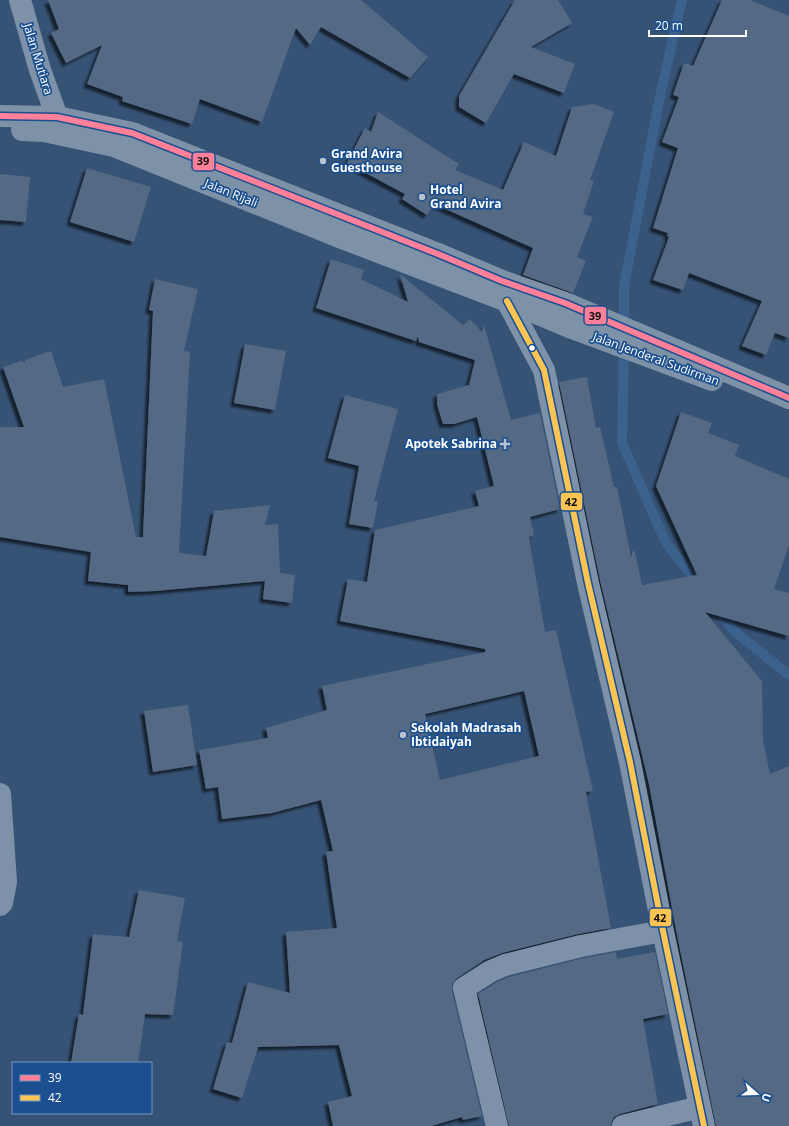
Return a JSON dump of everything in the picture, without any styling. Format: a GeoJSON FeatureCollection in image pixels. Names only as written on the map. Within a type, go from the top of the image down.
{"type":"FeatureCollection","features":[{"type":"Feature","properties":{"kind":"highway","name":"Jalan Jenderal Sudirman"},"geometry":{"type":"LineString","coordinates":[[0,116],[56,117],[132,133],[438,254],[502,281],[589,313],[730,380],[789,411]]}},
{"type":"Feature","properties":{"kind":"highway","name":"Jalan Rijali"},"geometry":{"type":"LineString","coordinates":[[0,129],[44,131],[114,146],[433,273]]}},
{"type":"Feature","properties":{"kind":"highway","name":"Jalan Jenderal Sudirman"},"geometry":{"type":"LineString","coordinates":[[433,273],[572,328],[730,380]]}},
{"type":"Feature","properties":{"kind":"highway"},"geometry":{"type":"LineString","coordinates":[[730,380],[781,394]]}},
{"type":"Feature","properties":{"kind":"street","name":"Jalan Mutiara"},"geometry":{"type":"LineString","coordinates":[[20,0],[40,70],[56,117]]}},
{"type":"Feature","properties":{"kind":"street"},"geometry":{"type":"LineString","coordinates":[[507,301],[544,370],[588,583],[630,762],[663,931],[702,1117],[623,1126]]}},
{"type":"Feature","properties":{"kind":"street"},"geometry":{"type":"LineString","coordinates":[[0,794],[6,882],[2,903],[0,905]]}},
{"type":"Feature","properties":{"kind":"street"},"geometry":{"type":"LineString","coordinates":[[498,1126],[464,988],[491,971],[505,965],[581,946],[663,931]]}},
{"type":"Feature","properties":{"kind":"building"},"geometry":{"type":"Polygon","coordinates":[[[48,0],[361,0],[428,57],[410,78],[321,27],[310,45],[296,28],[262,122],[200,99],[192,124],[122,101],[123,97],[87,84],[102,45],[66,63],[51,33],[59,29],[48,0]]]}},
{"type":"Feature","properties":{"kind":"building"},"geometry":{"type":"Polygon","coordinates":[[[515,0],[558,0],[572,23],[531,47],[575,64],[564,93],[514,74],[486,123],[459,107],[459,96],[515,0]]]}},
{"type":"Feature","properties":{"kind":"building"},"geometry":{"type":"Polygon","coordinates":[[[722,0],[750,0],[789,16],[789,338],[775,333],[766,355],[742,346],[762,301],[689,273],[683,290],[653,280],[669,237],[667,236],[668,233],[653,228],[678,148],[662,142],[679,97],[673,95],[684,63],[693,66],[722,0]]]}},
{"type":"Feature","properties":{"kind":"building"},"geometry":{"type":"Polygon","coordinates":[[[594,104],[614,112],[590,180],[594,181],[583,214],[593,217],[577,257],[586,261],[573,293],[523,275],[533,248],[434,204],[427,215],[402,199],[405,194],[347,163],[365,128],[371,132],[378,112],[459,164],[455,170],[503,190],[524,142],[556,156],[572,107],[594,104]]]}},
{"type":"Feature","properties":{"kind":"building"},"geometry":{"type":"Polygon","coordinates":[[[87,168],[151,187],[134,242],[70,222],[87,168]]]}},
{"type":"Feature","properties":{"kind":"building"},"geometry":{"type":"Polygon","coordinates":[[[0,174],[30,177],[26,222],[0,220],[0,174]]]}},
{"type":"Feature","properties":{"kind":"building"},"geometry":{"type":"Polygon","coordinates":[[[331,259],[364,270],[361,279],[408,302],[400,274],[463,325],[470,319],[482,332],[484,325],[511,420],[540,413],[560,509],[530,517],[534,535],[529,537],[545,632],[556,630],[593,791],[586,792],[611,928],[578,934],[502,953],[484,960],[457,978],[452,984],[452,991],[482,1116],[463,1120],[462,1117],[431,1126],[333,1126],[328,1102],[352,1096],[339,1045],[258,1047],[242,1098],[213,1089],[227,1042],[232,1043],[248,982],[290,993],[286,932],[337,928],[326,852],[333,851],[321,800],[272,813],[222,819],[218,787],[206,789],[199,750],[268,738],[266,728],[327,710],[322,686],[485,652],[485,649],[340,621],[348,579],[367,582],[375,530],[479,506],[475,491],[494,486],[477,417],[454,424],[443,424],[437,404],[437,394],[469,385],[475,360],[419,342],[418,336],[416,341],[316,308],[331,259]],[[524,691],[425,714],[440,780],[539,756],[524,691]]]}},
{"type":"Feature","properties":{"kind":"building"},"geometry":{"type":"Polygon","coordinates":[[[155,279],[198,289],[184,351],[190,352],[179,553],[206,556],[214,511],[270,505],[265,525],[278,524],[280,573],[295,575],[292,603],[263,599],[265,581],[128,592],[128,585],[88,581],[91,552],[0,537],[0,427],[24,427],[3,367],[21,361],[25,362],[25,360],[51,351],[63,387],[104,379],[136,537],[143,537],[153,311],[149,310],[155,279]]]}},
{"type":"Feature","properties":{"kind":"building"},"geometry":{"type":"Polygon","coordinates":[[[245,344],[286,351],[275,410],[234,403],[245,344]]]}},
{"type":"Feature","properties":{"kind":"building"},"geometry":{"type":"Polygon","coordinates":[[[587,377],[596,428],[600,427],[614,487],[617,487],[631,557],[634,548],[642,585],[697,575],[656,486],[681,412],[712,423],[708,433],[739,445],[735,456],[789,479],[789,545],[774,589],[789,593],[789,636],[705,612],[762,681],[763,740],[770,774],[789,766],[789,1126],[716,1126],[676,930],[649,784],[600,580],[559,382],[587,377]]]}},
{"type":"Feature","properties":{"kind":"building"},"geometry":{"type":"Polygon","coordinates":[[[345,395],[398,409],[374,501],[378,501],[373,528],[349,524],[359,466],[328,458],[345,395]]]}},
{"type":"Feature","properties":{"kind":"building"},"geometry":{"type":"Polygon","coordinates":[[[188,705],[197,765],[153,772],[144,711],[188,705]]]}},
{"type":"Feature","properties":{"kind":"building"},"geometry":{"type":"Polygon","coordinates":[[[139,890],[185,898],[177,941],[183,942],[173,1015],[145,1014],[138,1062],[71,1062],[79,1014],[83,1015],[93,934],[129,937],[139,890]]]}},
{"type":"Feature","properties":{"kind":"building"},"geometry":{"type":"Polygon","coordinates":[[[616,952],[617,959],[655,952],[668,1014],[643,1019],[658,1104],[620,1114],[614,1117],[611,1122],[611,1126],[509,1126],[478,994],[497,982],[509,977],[584,958],[616,952]]]}},
{"type":"Feature","properties":{"kind":"waterway"},"geometry":{"type":"LineString","coordinates":[[624,330],[624,286],[661,91],[682,0]]}},
{"type":"Feature","properties":{"kind":"waterway"},"geometry":{"type":"LineString","coordinates":[[624,346],[622,443],[666,543],[699,585]]}},
{"type":"Feature","properties":{"kind":"waterway"},"geometry":{"type":"LineString","coordinates":[[716,608],[735,632],[789,675]]}},
{"type":"Feature","properties":{"kind":"transit line","name":"39"},"geometry":{"type":"LineString","coordinates":[[0,116],[57,117],[132,133],[438,254],[502,281],[565,303],[789,398]]}},
{"type":"Feature","properties":{"kind":"transit line","name":"42"},"geometry":{"type":"LineString","coordinates":[[507,301],[544,370],[588,583],[630,762],[663,931],[704,1126]]}},
{"type":"Feature","properties":{"kind":"place","name":"Grand Avira Guesthouse"},"geometry":{"type":"Point","coordinates":[323,161]}},
{"type":"Feature","properties":{"kind":"place","name":"Hotel Grand Avira"},"geometry":{"type":"Point","coordinates":[422,197]}},
{"type":"Feature","properties":{"kind":"place","name":"Apotek Sabrina"},"geometry":{"type":"Point","coordinates":[505,444]}},
{"type":"Feature","properties":{"kind":"place","name":"Sekolah Madrasah Ibtidaiyah"},"geometry":{"type":"Point","coordinates":[403,735]}}]}
